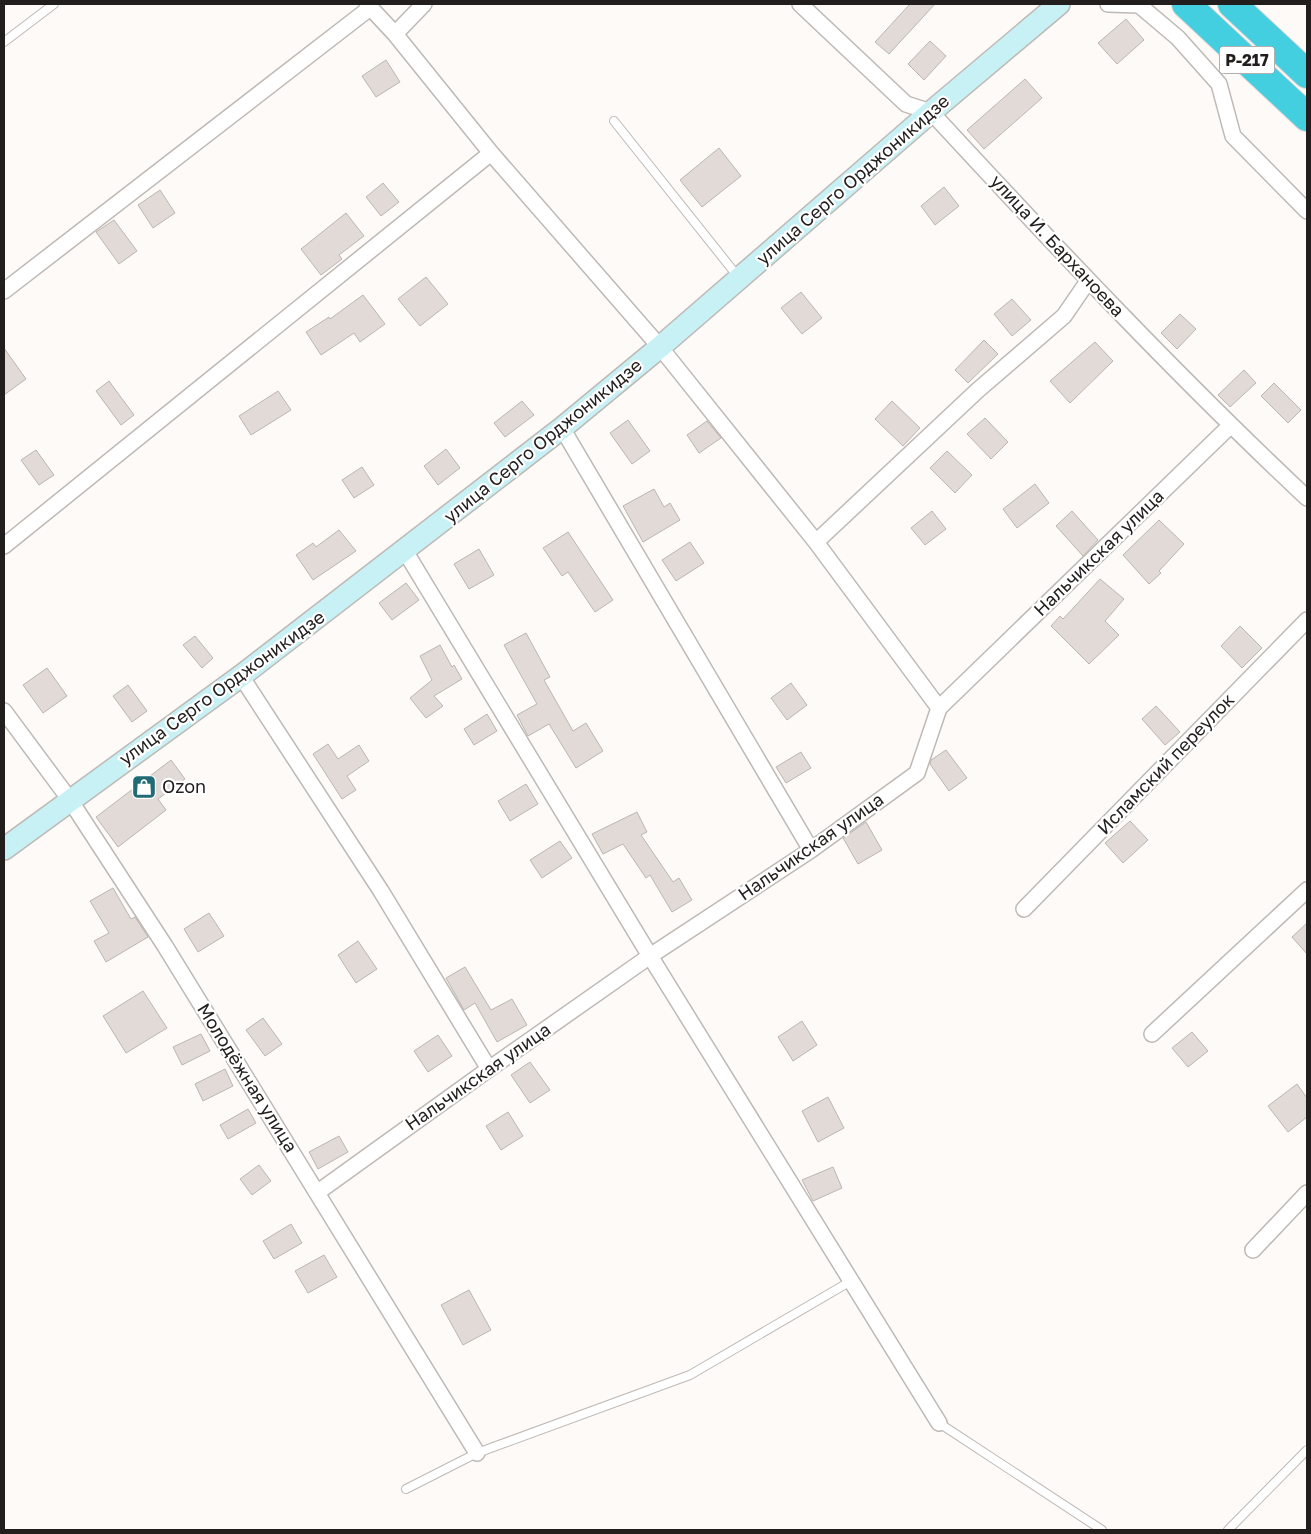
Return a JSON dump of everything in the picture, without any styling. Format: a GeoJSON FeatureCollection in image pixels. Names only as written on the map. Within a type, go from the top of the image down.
{"type":"FeatureCollection","features":[{"type":"Feature","properties":{"kind":"highway","name":"Р-217"},"geometry":{"type":"LineString","coordinates":[[1186,4],[1307,117]]}},
{"type":"Feature","properties":{"kind":"highway","name":"Р-217"},"geometry":{"type":"LineString","coordinates":[[1232,4],[1307,74]]}},
{"type":"Feature","properties":{"kind":"street"},"geometry":{"type":"LineString","coordinates":[[395,34],[424,4]]}},
{"type":"Feature","properties":{"kind":"street","name":"улица И. Барханоева"},"geometry":{"type":"LineString","coordinates":[[800,4],[906,104],[930,112],[1088,281],[1230,426],[1307,498]]}},
{"type":"Feature","properties":{"kind":"street","name":"улица Серго Орджоникидзе"},"geometry":{"type":"LineString","coordinates":[[4,849],[241,676],[562,428],[660,347],[930,112],[1059,4]]}},
{"type":"Feature","properties":{"kind":"street"},"geometry":{"type":"LineString","coordinates":[[1108,4],[1139,5],[1178,38],[1218,84],[1232,136],[1307,211]]}},
{"type":"Feature","properties":{"kind":"street"},"geometry":{"type":"LineString","coordinates":[[1182,4],[1208,24]]}},
{"type":"Feature","properties":{"kind":"street"},"geometry":{"type":"LineString","coordinates":[[4,291],[369,6],[395,34],[491,153],[660,347],[816,542],[939,708]]}},
{"type":"Feature","properties":{"kind":"street"},"geometry":{"type":"LineString","coordinates":[[4,543],[491,153]]}},
{"type":"Feature","properties":{"kind":"street"},"geometry":{"type":"LineString","coordinates":[[816,542],[978,390],[1064,316],[1088,281]]}},
{"type":"Feature","properties":{"kind":"street","name":"Нальчикская улица"},"geometry":{"type":"LineString","coordinates":[[318,1192],[650,956],[811,850],[917,773],[939,708],[1230,426]]}},
{"type":"Feature","properties":{"kind":"street"},"geometry":{"type":"LineString","coordinates":[[562,428],[811,850]]}},
{"type":"Feature","properties":{"kind":"street"},"geometry":{"type":"LineString","coordinates":[[405,551],[650,956],[939,1423]]}},
{"type":"Feature","properties":{"kind":"street","name":"Исламский переулок"},"geometry":{"type":"LineString","coordinates":[[1024,909],[1307,620]]}},
{"type":"Feature","properties":{"kind":"street"},"geometry":{"type":"LineString","coordinates":[[241,676],[381,890],[489,1069]]}},
{"type":"Feature","properties":{"kind":"street","name":"Молодёжная улица"},"geometry":{"type":"LineString","coordinates":[[4,711],[70,800],[166,946],[477,1452]]}},
{"type":"Feature","properties":{"kind":"street"},"geometry":{"type":"LineString","coordinates":[[1152,1034],[1307,890]]}},
{"type":"Feature","properties":{"kind":"street"},"geometry":{"type":"LineString","coordinates":[[1253,1250],[1307,1194]]}},
{"type":"Feature","properties":{"kind":"lane"},"geometry":{"type":"LineString","coordinates":[[4,42],[54,4]]}},
{"type":"Feature","properties":{"kind":"lane"},"geometry":{"type":"LineString","coordinates":[[614,121],[739,278]]}},
{"type":"Feature","properties":{"kind":"lane"},"geometry":{"type":"LineString","coordinates":[[406,1490],[477,1452],[690,1375],[851,1281]]}},
{"type":"Feature","properties":{"kind":"lane"},"geometry":{"type":"LineString","coordinates":[[939,1423],[1102,1530]]}},
{"type":"Feature","properties":{"kind":"lane"},"geometry":{"type":"LineString","coordinates":[[1228,1530],[1307,1450]]}},
{"type":"Feature","properties":{"kind":"building"},"geometry":{"type":"Polygon","coordinates":[[[910,4],[935,4],[889,54],[875,42],[910,4]]]}},
{"type":"Feature","properties":{"kind":"building"},"geometry":{"type":"Polygon","coordinates":[[[1126,19],[1144,40],[1117,64],[1098,43],[1126,19]]]}},
{"type":"Feature","properties":{"kind":"building"},"geometry":{"type":"Polygon","coordinates":[[[930,41],[946,56],[924,80],[908,64],[930,41]]]}},
{"type":"Feature","properties":{"kind":"building"},"geometry":{"type":"Polygon","coordinates":[[[386,60],[400,82],[376,97],[362,76],[386,60]]]}},
{"type":"Feature","properties":{"kind":"building"},"geometry":{"type":"Polygon","coordinates":[[[1025,79],[1042,98],[984,149],[967,130],[1025,79]]]}},
{"type":"Feature","properties":{"kind":"building"},"geometry":{"type":"Polygon","coordinates":[[[719,148],[741,176],[702,207],[680,180],[719,148]]]}},
{"type":"Feature","properties":{"kind":"building"},"geometry":{"type":"Polygon","coordinates":[[[383,183],[399,202],[381,216],[366,197],[383,183]]]}},
{"type":"Feature","properties":{"kind":"building"},"geometry":{"type":"Polygon","coordinates":[[[944,187],[959,206],[935,225],[921,206],[944,187]]]}},
{"type":"Feature","properties":{"kind":"building"},"geometry":{"type":"Polygon","coordinates":[[[160,190],[175,213],[153,228],[138,205],[160,190]]]}},
{"type":"Feature","properties":{"kind":"building"},"geometry":{"type":"Polygon","coordinates":[[[346,213],[364,236],[339,255],[342,259],[321,275],[301,249],[346,213]]]}},
{"type":"Feature","properties":{"kind":"building"},"geometry":{"type":"Polygon","coordinates":[[[114,220],[137,251],[119,264],[96,232],[114,220]]]}},
{"type":"Feature","properties":{"kind":"building"},"geometry":{"type":"Polygon","coordinates":[[[426,277],[448,304],[420,326],[398,299],[426,277]]]}},
{"type":"Feature","properties":{"kind":"building"},"geometry":{"type":"Polygon","coordinates":[[[801,292],[822,318],[802,334],[781,308],[801,292]]]}},
{"type":"Feature","properties":{"kind":"building"},"geometry":{"type":"Polygon","coordinates":[[[363,295],[385,324],[360,342],[354,333],[321,355],[306,332],[329,317],[330,319],[363,295]]]}},
{"type":"Feature","properties":{"kind":"building"},"geometry":{"type":"Polygon","coordinates":[[[1012,299],[1031,320],[1012,336],[994,314],[1012,299]]]}},
{"type":"Feature","properties":{"kind":"building"},"geometry":{"type":"Polygon","coordinates":[[[1180,314],[1196,329],[1177,349],[1161,333],[1180,314]]]}},
{"type":"Feature","properties":{"kind":"building"},"geometry":{"type":"Polygon","coordinates":[[[984,340],[998,354],[968,383],[955,370],[984,340]]]}},
{"type":"Feature","properties":{"kind":"building"},"geometry":{"type":"Polygon","coordinates":[[[1095,342],[1113,361],[1070,403],[1050,381],[1095,342]]]}},
{"type":"Feature","properties":{"kind":"building"},"geometry":{"type":"Polygon","coordinates":[[[4,348],[26,379],[4,395],[4,348]]]}},
{"type":"Feature","properties":{"kind":"building"},"geometry":{"type":"Polygon","coordinates":[[[1244,370],[1256,383],[1230,407],[1218,395],[1244,370]]]}},
{"type":"Feature","properties":{"kind":"building"},"geometry":{"type":"Polygon","coordinates":[[[109,381],[134,415],[121,425],[96,391],[109,381]]]}},
{"type":"Feature","properties":{"kind":"building"},"geometry":{"type":"Polygon","coordinates":[[[1274,383],[1301,410],[1288,423],[1261,396],[1274,383]]]}},
{"type":"Feature","properties":{"kind":"building"},"geometry":{"type":"Polygon","coordinates":[[[278,391],[291,410],[251,435],[239,416],[278,391]]]}},
{"type":"Feature","properties":{"kind":"building"},"geometry":{"type":"Polygon","coordinates":[[[522,401],[534,415],[505,437],[494,423],[522,401]]]}},
{"type":"Feature","properties":{"kind":"building"},"geometry":{"type":"Polygon","coordinates":[[[892,401],[920,428],[903,446],[875,419],[892,401]]]}},
{"type":"Feature","properties":{"kind":"building"},"geometry":{"type":"Polygon","coordinates":[[[985,418],[1008,442],[991,459],[967,434],[985,418]]]}},
{"type":"Feature","properties":{"kind":"building"},"geometry":{"type":"Polygon","coordinates":[[[628,420],[650,451],[632,464],[610,433],[628,420]]]}},
{"type":"Feature","properties":{"kind":"building"},"geometry":{"type":"Polygon","coordinates":[[[707,421],[721,438],[699,453],[687,435],[707,421]]]}},
{"type":"Feature","properties":{"kind":"building"},"geometry":{"type":"Polygon","coordinates":[[[446,449],[460,468],[438,485],[424,466],[446,449]]]}},
{"type":"Feature","properties":{"kind":"building"},"geometry":{"type":"Polygon","coordinates":[[[36,450],[54,475],[39,485],[21,460],[36,450]]]}},
{"type":"Feature","properties":{"kind":"building"},"geometry":{"type":"Polygon","coordinates":[[[947,451],[972,475],[955,493],[930,468],[947,451]]]}},
{"type":"Feature","properties":{"kind":"building"},"geometry":{"type":"Polygon","coordinates":[[[362,467],[374,485],[354,498],[342,480],[362,467]]]}},
{"type":"Feature","properties":{"kind":"building"},"geometry":{"type":"Polygon","coordinates":[[[1035,484],[1049,503],[1017,528],[1003,509],[1035,484]]]}},
{"type":"Feature","properties":{"kind":"building"},"geometry":{"type":"Polygon","coordinates":[[[654,489],[664,507],[670,503],[680,520],[643,542],[623,506],[654,489]]]}},
{"type":"Feature","properties":{"kind":"building"},"geometry":{"type":"Polygon","coordinates":[[[932,511],[946,529],[925,545],[911,528],[932,511]]]}},
{"type":"Feature","properties":{"kind":"building"},"geometry":{"type":"Polygon","coordinates":[[[1072,511],[1098,540],[1083,556],[1056,526],[1072,511]]]}},
{"type":"Feature","properties":{"kind":"building"},"geometry":{"type":"Polygon","coordinates":[[[1159,520],[1184,544],[1159,571],[1161,573],[1149,584],[1123,555],[1159,520]]]}},
{"type":"Feature","properties":{"kind":"building"},"geometry":{"type":"Polygon","coordinates":[[[339,530],[356,551],[313,580],[296,555],[313,543],[316,547],[339,530]]]}},
{"type":"Feature","properties":{"kind":"building"},"geometry":{"type":"Polygon","coordinates":[[[568,532],[613,600],[595,612],[568,572],[562,576],[543,548],[568,532]]]}},
{"type":"Feature","properties":{"kind":"building"},"geometry":{"type":"Polygon","coordinates":[[[690,542],[704,563],[676,581],[662,560],[690,542]]]}},
{"type":"Feature","properties":{"kind":"building"},"geometry":{"type":"Polygon","coordinates":[[[479,549],[494,575],[469,589],[454,564],[479,549]]]}},
{"type":"Feature","properties":{"kind":"building"},"geometry":{"type":"Polygon","coordinates":[[[1100,579],[1124,599],[1105,621],[1119,635],[1089,664],[1051,626],[1060,616],[1063,619],[1100,579]]]}},
{"type":"Feature","properties":{"kind":"building"},"geometry":{"type":"Polygon","coordinates":[[[406,583],[419,600],[392,620],[379,603],[406,583]]]}},
{"type":"Feature","properties":{"kind":"building"},"geometry":{"type":"Polygon","coordinates":[[[1240,626],[1262,648],[1242,668],[1221,646],[1240,626]]]}},
{"type":"Feature","properties":{"kind":"building"},"geometry":{"type":"Polygon","coordinates":[[[526,633],[550,677],[544,680],[573,731],[586,723],[603,751],[576,768],[549,724],[528,736],[517,715],[537,704],[504,645],[526,633]]]}},
{"type":"Feature","properties":{"kind":"building"},"geometry":{"type":"Polygon","coordinates":[[[195,636],[213,658],[202,668],[183,645],[195,636]]]}},
{"type":"Feature","properties":{"kind":"building"},"geometry":{"type":"Polygon","coordinates":[[[440,645],[452,667],[454,665],[462,679],[434,696],[443,706],[426,718],[410,698],[432,680],[420,656],[440,645]]]}},
{"type":"Feature","properties":{"kind":"building"},"geometry":{"type":"Polygon","coordinates":[[[47,668],[67,696],[43,713],[23,685],[47,668]]]}},
{"type":"Feature","properties":{"kind":"building"},"geometry":{"type":"Polygon","coordinates":[[[791,683],[807,705],[787,720],[771,698],[791,683]]]}},
{"type":"Feature","properties":{"kind":"building"},"geometry":{"type":"Polygon","coordinates":[[[128,685],[147,711],[132,722],[113,696],[128,685]]]}},
{"type":"Feature","properties":{"kind":"building"},"geometry":{"type":"Polygon","coordinates":[[[1156,706],[1180,732],[1165,745],[1142,719],[1156,706]]]}},
{"type":"Feature","properties":{"kind":"building"},"geometry":{"type":"Polygon","coordinates":[[[487,714],[497,731],[474,745],[464,729],[487,714]]]}},
{"type":"Feature","properties":{"kind":"building"},"geometry":{"type":"Polygon","coordinates":[[[328,744],[338,759],[359,745],[369,761],[347,776],[356,790],[342,799],[313,754],[328,744]]]}},
{"type":"Feature","properties":{"kind":"building"},"geometry":{"type":"Polygon","coordinates":[[[946,750],[967,778],[949,791],[930,764],[931,760],[946,750]]]}},
{"type":"Feature","properties":{"kind":"building"},"geometry":{"type":"Polygon","coordinates":[[[801,752],[811,768],[786,783],[776,767],[801,752]]]}},
{"type":"Feature","properties":{"kind":"building"},"geometry":{"type":"Polygon","coordinates":[[[171,760],[185,779],[158,799],[166,810],[118,847],[96,817],[171,760]]]}},
{"type":"Feature","properties":{"kind":"building"},"geometry":{"type":"Polygon","coordinates":[[[526,784],[538,804],[510,821],[498,801],[526,784]]]}},
{"type":"Feature","properties":{"kind":"building"},"geometry":{"type":"Polygon","coordinates":[[[637,812],[647,832],[641,835],[673,882],[679,878],[692,900],[672,912],[650,875],[646,878],[623,844],[603,854],[592,834],[637,812]]]}},
{"type":"Feature","properties":{"kind":"building"},"geometry":{"type":"Polygon","coordinates":[[[1130,821],[1148,840],[1123,863],[1105,843],[1130,821]]]}},
{"type":"Feature","properties":{"kind":"building"},"geometry":{"type":"Polygon","coordinates":[[[866,822],[882,850],[858,864],[843,838],[866,822]]]}},
{"type":"Feature","properties":{"kind":"building"},"geometry":{"type":"Polygon","coordinates":[[[560,841],[572,858],[542,878],[530,860],[560,841]]]}},
{"type":"Feature","properties":{"kind":"building"},"geometry":{"type":"Polygon","coordinates":[[[113,888],[131,919],[135,917],[148,937],[106,962],[94,941],[109,933],[90,901],[113,888]]]}},
{"type":"Feature","properties":{"kind":"building"},"geometry":{"type":"Polygon","coordinates":[[[209,913],[224,936],[198,952],[184,929],[209,913]]]}},
{"type":"Feature","properties":{"kind":"building"},"geometry":{"type":"Polygon","coordinates":[[[1307,923],[1307,954],[1292,937],[1307,923]]]}},
{"type":"Feature","properties":{"kind":"building"},"geometry":{"type":"Polygon","coordinates":[[[358,941],[377,969],[356,983],[338,955],[358,941]]]}},
{"type":"Feature","properties":{"kind":"building"},"geometry":{"type":"Polygon","coordinates":[[[465,967],[491,1010],[512,999],[527,1025],[497,1042],[475,1003],[464,1010],[446,978],[465,967]]]}},
{"type":"Feature","properties":{"kind":"building"},"geometry":{"type":"Polygon","coordinates":[[[143,991],[167,1028],[126,1053],[103,1016],[143,991]]]}},
{"type":"Feature","properties":{"kind":"building"},"geometry":{"type":"Polygon","coordinates":[[[263,1018],[282,1044],[265,1056],[246,1030],[263,1018]]]}},
{"type":"Feature","properties":{"kind":"building"},"geometry":{"type":"Polygon","coordinates":[[[802,1021],[817,1045],[793,1061],[778,1037],[802,1021]]]}},
{"type":"Feature","properties":{"kind":"building"},"geometry":{"type":"Polygon","coordinates":[[[1192,1032],[1208,1051],[1188,1067],[1172,1048],[1192,1032]]]}},
{"type":"Feature","properties":{"kind":"building"},"geometry":{"type":"Polygon","coordinates":[[[201,1034],[210,1051],[182,1065],[173,1047],[201,1034]]]}},
{"type":"Feature","properties":{"kind":"building"},"geometry":{"type":"Polygon","coordinates":[[[438,1035],[452,1056],[428,1072],[414,1051],[438,1035]]]}},
{"type":"Feature","properties":{"kind":"building"},"geometry":{"type":"Polygon","coordinates":[[[530,1062],[550,1090],[530,1103],[511,1075],[530,1062]]]}},
{"type":"Feature","properties":{"kind":"building"},"geometry":{"type":"Polygon","coordinates":[[[225,1069],[233,1086],[203,1101],[195,1084],[225,1069]]]}},
{"type":"Feature","properties":{"kind":"building"},"geometry":{"type":"Polygon","coordinates":[[[1297,1084],[1307,1098],[1307,1117],[1288,1132],[1268,1106],[1297,1084]]]}},
{"type":"Feature","properties":{"kind":"building"},"geometry":{"type":"Polygon","coordinates":[[[828,1097],[844,1128],[818,1142],[802,1111],[828,1097]]]}},
{"type":"Feature","properties":{"kind":"building"},"geometry":{"type":"Polygon","coordinates":[[[248,1109],[256,1123],[228,1139],[220,1125],[248,1109]]]}},
{"type":"Feature","properties":{"kind":"building"},"geometry":{"type":"Polygon","coordinates":[[[508,1112],[523,1136],[501,1150],[486,1126],[508,1112]]]}},
{"type":"Feature","properties":{"kind":"building"},"geometry":{"type":"Polygon","coordinates":[[[339,1136],[348,1152],[318,1169],[309,1152],[339,1136]]]}},
{"type":"Feature","properties":{"kind":"building"},"geometry":{"type":"Polygon","coordinates":[[[259,1165],[271,1181],[252,1195],[240,1179],[259,1165]]]}},
{"type":"Feature","properties":{"kind":"building"},"geometry":{"type":"Polygon","coordinates":[[[833,1167],[842,1188],[813,1201],[802,1180],[833,1167]]]}},
{"type":"Feature","properties":{"kind":"building"},"geometry":{"type":"Polygon","coordinates":[[[291,1224],[302,1243],[274,1259],[263,1241],[291,1224]]]}},
{"type":"Feature","properties":{"kind":"building"},"geometry":{"type":"Polygon","coordinates":[[[324,1255],[337,1277],[308,1293],[295,1271],[324,1255]]]}},
{"type":"Feature","properties":{"kind":"building"},"geometry":{"type":"Polygon","coordinates":[[[469,1290],[491,1330],[463,1345],[441,1305],[469,1290]]]}},
{"type":"Feature","properties":{"kind":"place","name":"Ozon"},"geometry":{"type":"Point","coordinates":[144,787]}}]}
